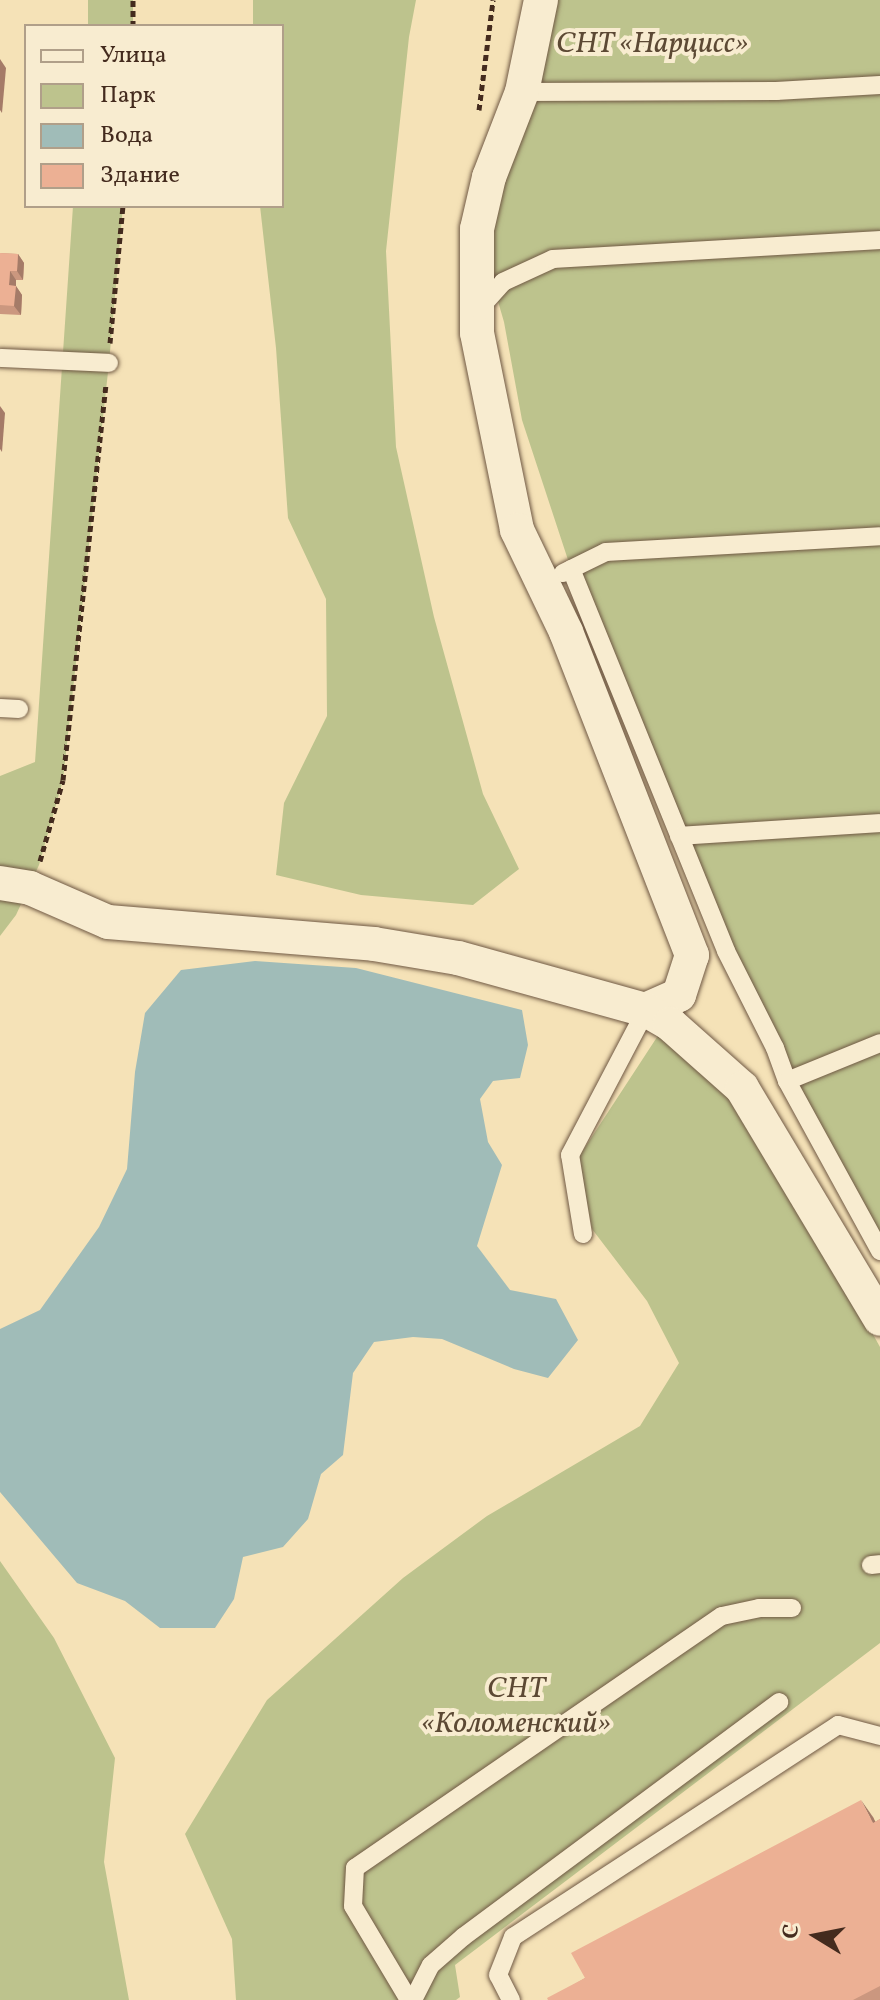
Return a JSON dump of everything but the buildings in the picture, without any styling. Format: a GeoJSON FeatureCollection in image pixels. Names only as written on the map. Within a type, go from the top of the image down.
{"type":"FeatureCollection","features":[{"type":"Feature","properties":{"kind":"street"},"geometry":{"type":"LineString","coordinates":[[541,0],[522,92],[489,177],[477,229],[477,333],[517,530],[557,576],[566,632],[692,955],[679,995],[646,1010]]}},
{"type":"Feature","properties":{"kind":"street"},"geometry":{"type":"LineString","coordinates":[[15,885],[108,922],[388,946],[458,958],[646,1010],[670,1024],[742,1088],[880,1319]]}},
{"type":"Feature","properties":{"kind":"lane"},"geometry":{"type":"LineString","coordinates":[[522,92],[776,91],[880,85]]}},
{"type":"Feature","properties":{"kind":"lane"},"geometry":{"type":"LineString","coordinates":[[477,311],[503,282],[553,259],[880,240]]}},
{"type":"Feature","properties":{"kind":"lane"},"geometry":{"type":"LineString","coordinates":[[0,358],[109,363]]}},
{"type":"Feature","properties":{"kind":"lane"},"geometry":{"type":"LineString","coordinates":[[880,536],[606,552],[557,576],[679,836],[726,951],[775,1048],[787,1081],[880,1251]]}},
{"type":"Feature","properties":{"kind":"lane"},"geometry":{"type":"LineString","coordinates":[[0,708],[19,709]]}},
{"type":"Feature","properties":{"kind":"lane"},"geometry":{"type":"LineString","coordinates":[[679,836],[880,823]]}},
{"type":"Feature","properties":{"kind":"lane"},"geometry":{"type":"LineString","coordinates":[[583,1234],[570,1155],[646,1010]]}},
{"type":"Feature","properties":{"kind":"lane"},"geometry":{"type":"LineString","coordinates":[[787,1081],[880,1043]]}},
{"type":"Feature","properties":{"kind":"lane"},"geometry":{"type":"LineString","coordinates":[[779,1702],[463,1937],[431,1965],[411,2000],[353,1906],[355,1868],[722,1616],[759,1608],[792,1608]]}},
{"type":"Feature","properties":{"kind":"lane"},"geometry":{"type":"LineString","coordinates":[[511,2000],[498,1975],[513,1937],[838,1725],[880,1736]]}},
{"type":"Feature","properties":{"kind":"path"},"geometry":{"type":"LineString","coordinates":[[133,0],[133,24]]}},
{"type":"Feature","properties":{"kind":"path"},"geometry":{"type":"LineString","coordinates":[[15,885],[63,780],[123,208]]}},
{"type":"Feature","properties":{"kind":"green space"},"geometry":{"type":"Polygon","coordinates":[[[88,0],[133,0],[133,24],[88,24],[88,0]]]}},
{"type":"Feature","properties":{"kind":"green space"},"geometry":{"type":"Polygon","coordinates":[[[253,0],[416,0],[409,37],[386,251],[396,447],[434,617],[483,794],[519,869],[473,905],[361,895],[276,875],[284,803],[327,716],[326,599],[288,518],[276,348],[260,208],[284,208],[284,24],[253,24],[253,0]]]}},
{"type":"Feature","properties":{"kind":"green space","name":"СНТ «Нарцисс»"},"geometry":{"type":"Polygon","coordinates":[[[541,0],[880,0],[880,1251],[802,1110],[571,569],[522,420],[504,322],[477,229],[541,0]]]}},
{"type":"Feature","properties":{"kind":"green space"},"geometry":{"type":"Polygon","coordinates":[[[73,208],[123,208],[63,780],[39,865],[16,915],[0,936],[0,776],[35,762],[73,208]]]}},
{"type":"Feature","properties":{"kind":"green space","name":"СНТ «Коломенский»"},"geometry":{"type":"Polygon","coordinates":[[[661,1031],[750,1112],[880,1347],[880,1643],[455,1965],[460,1997],[456,2000],[236,2000],[232,1939],[185,1834],[267,1700],[403,1578],[487,1516],[640,1426],[679,1363],[647,1301],[592,1229],[578,1158],[661,1031]]]}},
{"type":"Feature","properties":{"kind":"green space"},"geometry":{"type":"Polygon","coordinates":[[[0,1561],[54,1638],[115,1758],[104,1862],[129,2000],[0,2000],[0,1561]]]}},
{"type":"Feature","properties":{"kind":"water"},"geometry":{"type":"Polygon","coordinates":[[[255,961],[356,968],[522,1010],[528,1045],[520,1078],[493,1081],[480,1099],[488,1142],[502,1165],[477,1246],[510,1290],[556,1299],[578,1340],[548,1378],[514,1369],[442,1339],[413,1337],[374,1342],[353,1373],[343,1455],[321,1474],[308,1519],[283,1547],[243,1557],[234,1599],[215,1628],[160,1628],[125,1601],[77,1583],[0,1492],[0,1329],[40,1310],[99,1227],[127,1169],[135,1072],[145,1013],[181,970],[255,961]]]}}]}
